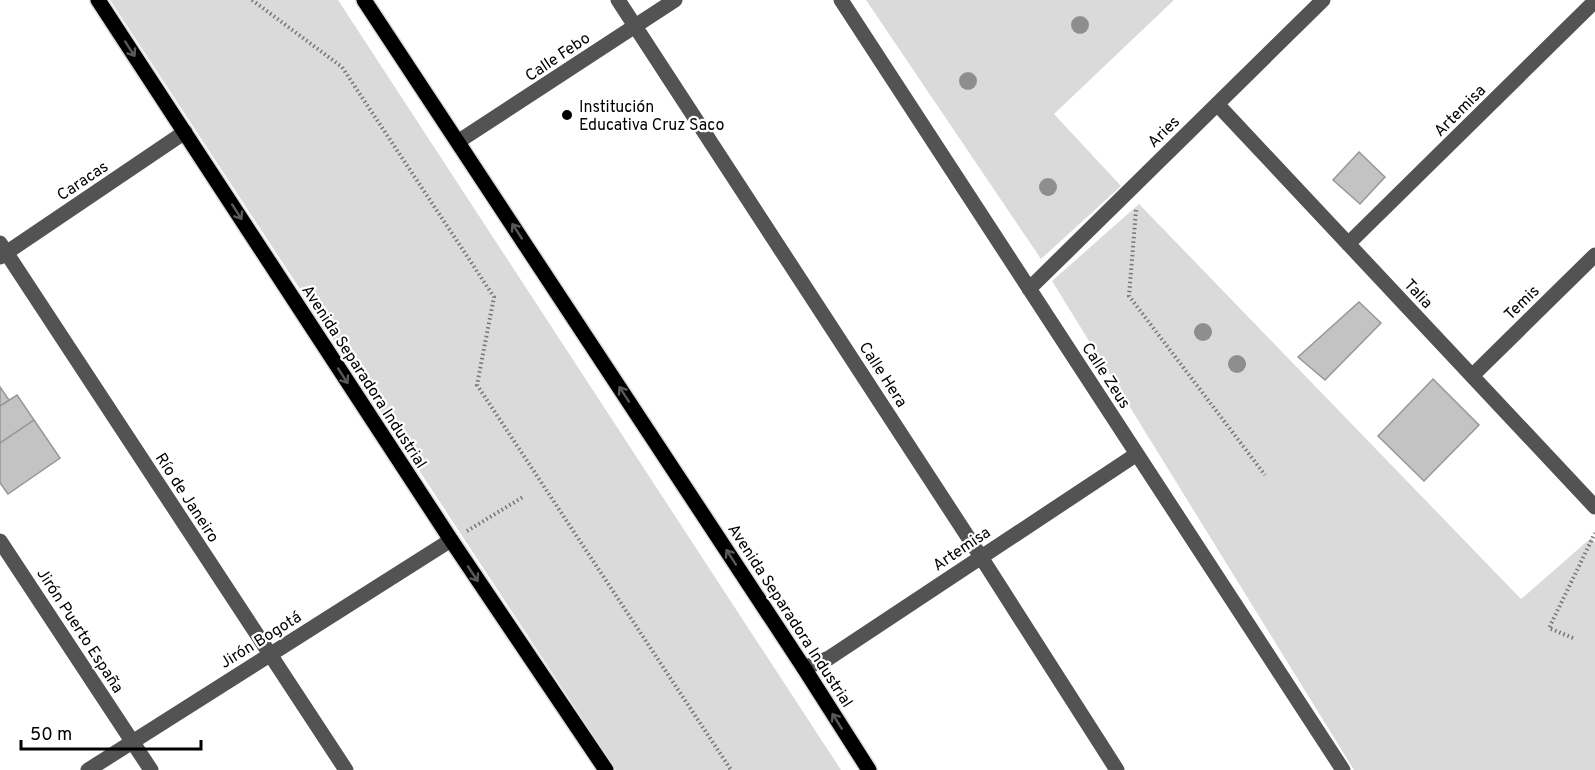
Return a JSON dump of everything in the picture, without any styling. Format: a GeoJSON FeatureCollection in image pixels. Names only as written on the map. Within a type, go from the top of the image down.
{"type":"FeatureCollection","features":[{"type":"Feature","properties":{"kind":"main road","name":"Avenida Separadora Industrial"},"geometry":{"type":"LineString","coordinates":[[98,0],[451,540],[606,770]]}},
{"type":"Feature","properties":{"kind":"main road","name":"Avenida Separadora Industrial"},"geometry":{"type":"LineString","coordinates":[[364,0],[459,141],[869,770]]}},
{"type":"Feature","properties":{"kind":"street","name":"Calle Hera"},"geometry":{"type":"LineString","coordinates":[[618,0],[1117,770]]}},
{"type":"Feature","properties":{"kind":"street","name":"Calle Febo"},"geometry":{"type":"LineString","coordinates":[[459,141],[675,0]]}},
{"type":"Feature","properties":{"kind":"street","name":"Calle Zeus"},"geometry":{"type":"LineString","coordinates":[[841,0],[1343,770]]}},
{"type":"Feature","properties":{"kind":"street","name":"Aries"},"geometry":{"type":"LineString","coordinates":[[1029,289],[1323,0]]}},
{"type":"Feature","properties":{"kind":"street","name":"Artemisa"},"geometry":{"type":"LineString","coordinates":[[1348,244],[1595,1]]}},
{"type":"Feature","properties":{"kind":"street","name":"Talia"},"geometry":{"type":"LineString","coordinates":[[1217,104],[1595,507]]}},
{"type":"Feature","properties":{"kind":"street","name":"Caracas"},"geometry":{"type":"LineString","coordinates":[[2,251],[185,132]]}},
{"type":"Feature","properties":{"kind":"street","name":"Río de Janeiro"},"geometry":{"type":"LineString","coordinates":[[2,251],[346,770]]}},
{"type":"Feature","properties":{"kind":"street","name":"Temis"},"geometry":{"type":"LineString","coordinates":[[1472,376],[1595,255]]}},
{"type":"Feature","properties":{"kind":"street","name":"Artemisa"},"geometry":{"type":"LineString","coordinates":[[804,668],[829,658],[1137,454]]}},
{"type":"Feature","properties":{"kind":"street","name":"Jirón Bogotá"},"geometry":{"type":"LineString","coordinates":[[88,770],[451,540]]}},
{"type":"Feature","properties":{"kind":"street","name":"Jirón Puerto España"},"geometry":{"type":"LineString","coordinates":[[0,541],[151,770]]}},
{"type":"Feature","properties":{"kind":"path"},"geometry":{"type":"LineString","coordinates":[[252,0],[342,67],[494,297],[477,385],[731,770]]}},
{"type":"Feature","properties":{"kind":"path"},"geometry":{"type":"LineString","coordinates":[[1138,181],[1129,296],[1265,475]]}},
{"type":"Feature","properties":{"kind":"path"},"geometry":{"type":"LineString","coordinates":[[451,540],[523,497]]}},
{"type":"Feature","properties":{"kind":"path"},"geometry":{"type":"LineString","coordinates":[[1573,638],[1549,628],[1595,533]]}},
{"type":"Feature","properties":{"kind":"shaded area"},"geometry":{"type":"Polygon","coordinates":[[[110,0],[338,0],[841,770],[616,770],[110,0]]]}},
{"type":"Feature","properties":{"kind":"shaded area"},"geometry":{"type":"Polygon","coordinates":[[[866,0],[1174,0],[1054,114],[1121,186],[1041,259],[866,0]]]}},
{"type":"Feature","properties":{"kind":"shaded area"},"geometry":{"type":"Polygon","coordinates":[[[1139,204],[1521,599],[1591,538],[1595,542],[1595,770],[1354,770],[1052,281],[1139,204]]]}},
{"type":"Feature","properties":{"kind":"building"},"geometry":{"type":"Polygon","coordinates":[[[1359,152],[1385,177],[1360,204],[1333,180],[1359,152]]]}},
{"type":"Feature","properties":{"kind":"building"},"geometry":{"type":"Polygon","coordinates":[[[1359,302],[1381,323],[1325,380],[1298,357],[1359,302]]]}},
{"type":"Feature","properties":{"kind":"building"},"geometry":{"type":"Polygon","coordinates":[[[1433,379],[1479,425],[1424,481],[1378,436],[1433,379]]]}},
{"type":"Feature","properties":{"kind":"building"},"geometry":{"type":"Polygon","coordinates":[[[0,387],[9,400],[0,406],[0,387]]]}},
{"type":"Feature","properties":{"kind":"building"},"geometry":{"type":"Polygon","coordinates":[[[17,395],[34,420],[0,443],[0,406],[17,395]]]}},
{"type":"Feature","properties":{"kind":"building"},"geometry":{"type":"Polygon","coordinates":[[[34,420],[60,458],[8,494],[0,483],[0,443],[34,420]]]}},
{"type":"Feature","properties":{"kind":"place","name":"Institución Educativa Cruz Saco"},"geometry":{"type":"Point","coordinates":[567,115]}}]}
